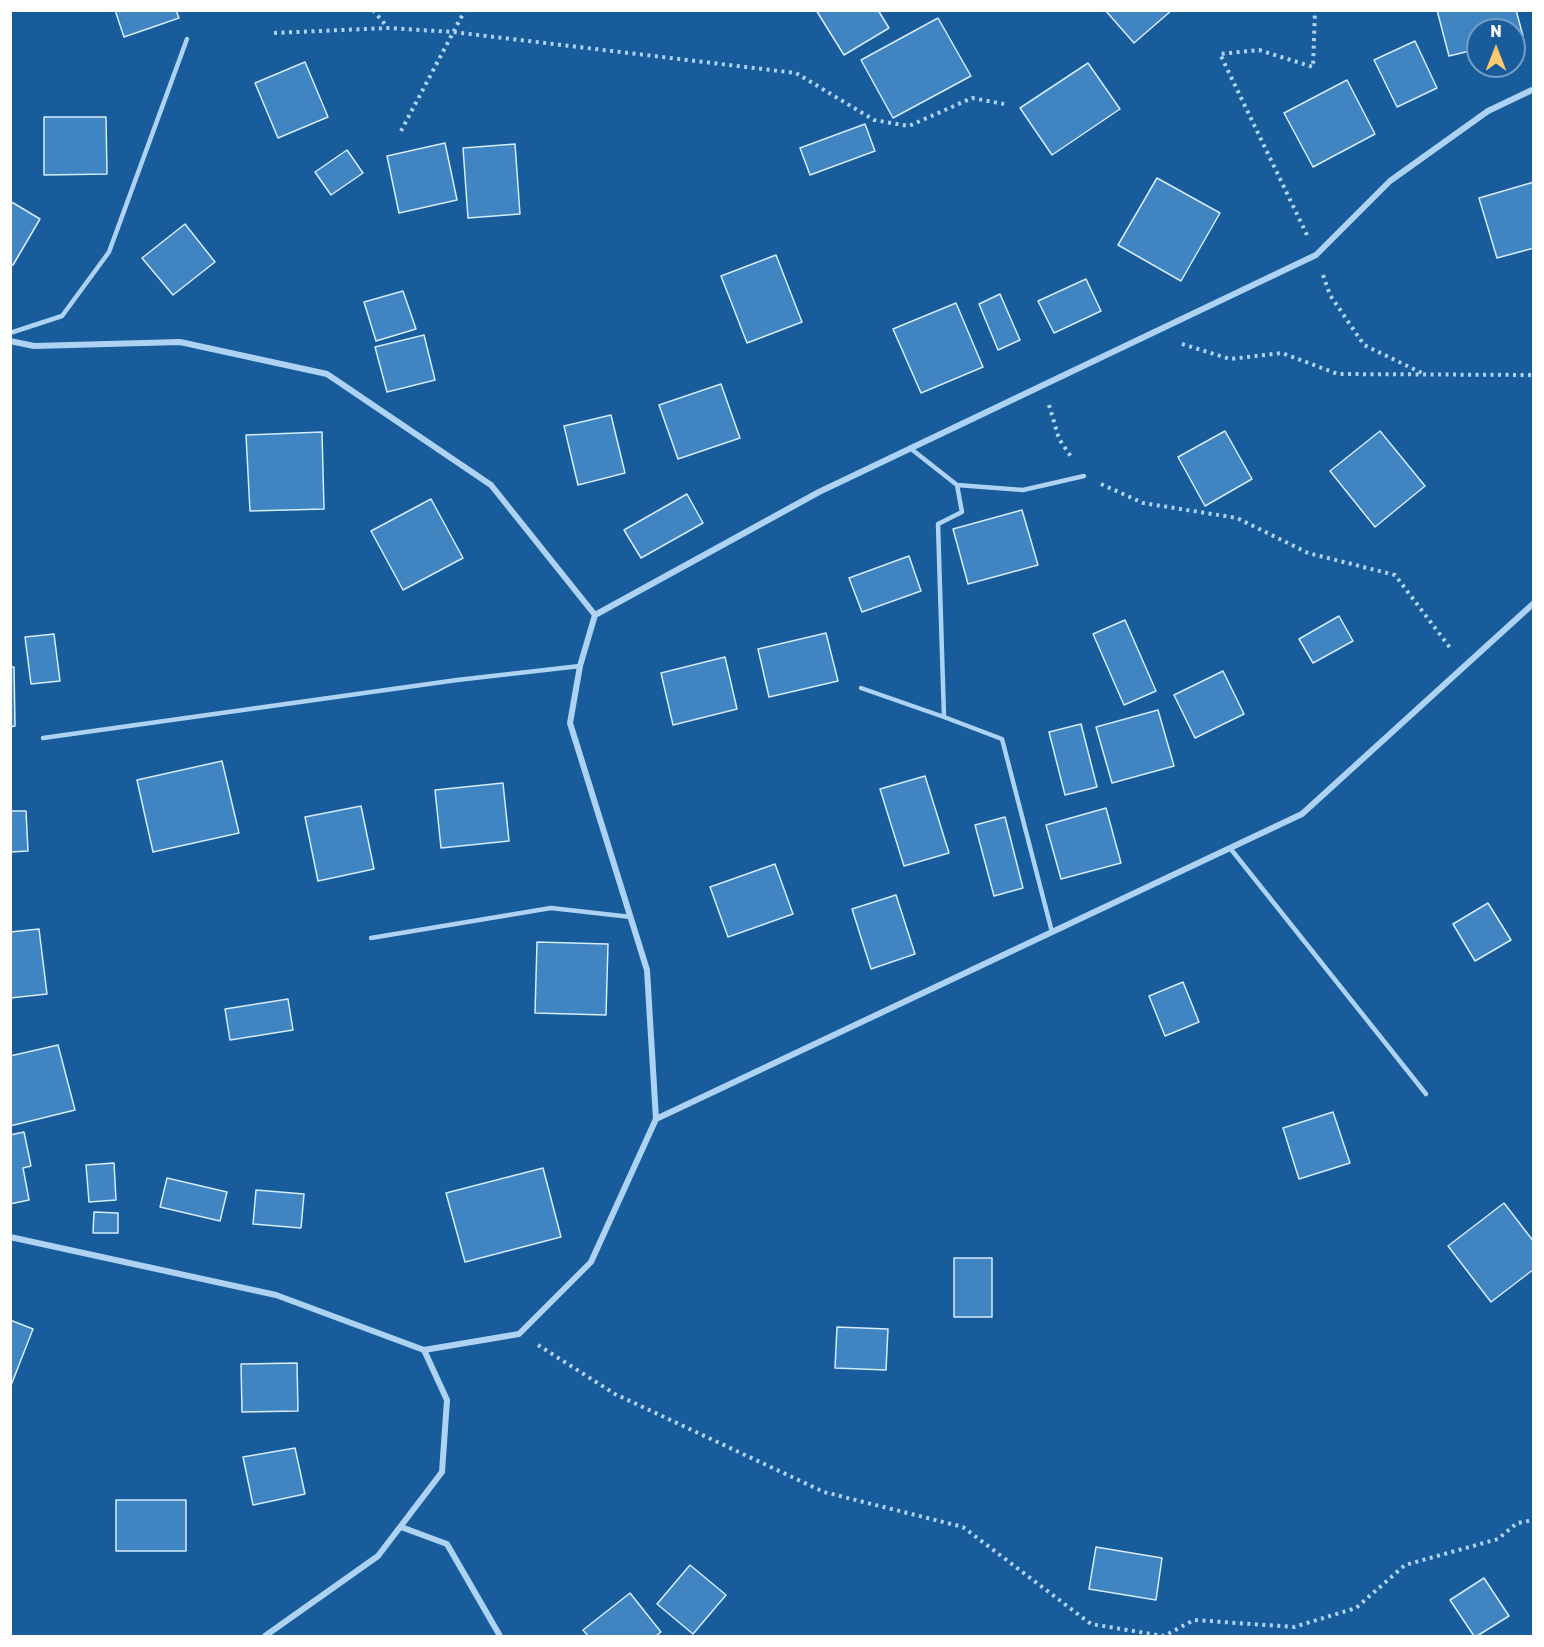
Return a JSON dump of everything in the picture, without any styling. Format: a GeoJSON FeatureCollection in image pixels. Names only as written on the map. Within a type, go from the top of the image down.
{"type":"FeatureCollection","features":[{"type":"Feature","properties":{"kind":"street"},"geometry":{"type":"LineString","coordinates":[[10,1237],[276,1295],[424,1350],[519,1334],[591,1262],[656,1119],[647,970],[570,723],[580,666],[595,615],[819,492],[1316,255],[1390,181],[1488,111],[1533,89]]}},
{"type":"Feature","properties":{"kind":"street"},"geometry":{"type":"LineString","coordinates":[[10,341],[34,346],[180,342],[327,374],[491,485],[595,615]]}},
{"type":"Feature","properties":{"kind":"street"},"geometry":{"type":"LineString","coordinates":[[656,1119],[1302,814],[1533,603]]}},
{"type":"Feature","properties":{"kind":"street"},"geometry":{"type":"LineString","coordinates":[[265,1636],[378,1557],[442,1472],[447,1400],[424,1350]]}},
{"type":"Feature","properties":{"kind":"street"},"geometry":{"type":"LineString","coordinates":[[400,1527],[447,1544],[500,1636]]}},
{"type":"Feature","properties":{"kind":"lane"},"geometry":{"type":"LineString","coordinates":[[10,333],[62,316],[109,252],[186,39]]}},
{"type":"Feature","properties":{"kind":"lane"},"geometry":{"type":"LineString","coordinates":[[910,448],[957,485],[1023,490],[1084,476]]}},
{"type":"Feature","properties":{"kind":"lane"},"geometry":{"type":"LineString","coordinates":[[945,717],[938,524],[962,512],[957,485]]}},
{"type":"Feature","properties":{"kind":"lane"},"geometry":{"type":"LineString","coordinates":[[43,738],[457,680],[580,666]]}},
{"type":"Feature","properties":{"kind":"lane"},"geometry":{"type":"LineString","coordinates":[[861,688],[1002,739],[1052,932]]}},
{"type":"Feature","properties":{"kind":"lane"},"geometry":{"type":"LineString","coordinates":[[1230,848],[1426,1094]]}},
{"type":"Feature","properties":{"kind":"lane"},"geometry":{"type":"LineString","coordinates":[[371,939],[551,908],[631,917]]}},
{"type":"Feature","properties":{"kind":"path"},"geometry":{"type":"LineString","coordinates":[[373,10],[388,28]]}},
{"type":"Feature","properties":{"kind":"path"},"geometry":{"type":"LineString","coordinates":[[400,131],[465,10]]}},
{"type":"Feature","properties":{"kind":"path"},"geometry":{"type":"LineString","coordinates":[[1315,10],[1313,67],[1259,50],[1220,54],[1316,255],[1330,295],[1364,345],[1424,374]]}},
{"type":"Feature","properties":{"kind":"path"},"geometry":{"type":"LineString","coordinates":[[274,33],[388,28],[453,32],[796,73],[874,120],[909,126],[972,98],[1004,104]]}},
{"type":"Feature","properties":{"kind":"path"},"geometry":{"type":"LineString","coordinates":[[1150,334],[1230,359],[1282,353],[1338,374],[1533,375]]}},
{"type":"Feature","properties":{"kind":"path"},"geometry":{"type":"LineString","coordinates":[[1043,385],[1059,439],[1084,476],[1143,503],[1237,519],[1308,553],[1395,575],[1464,667]]}},
{"type":"Feature","properties":{"kind":"path"},"geometry":{"type":"LineString","coordinates":[[519,1334],[615,1394],[824,1492],[963,1527],[1091,1624],[1164,1636],[1194,1620],[1294,1627],[1356,1608],[1405,1565],[1498,1539],[1517,1523],[1533,1520]]}},
{"type":"Feature","properties":{"kind":"building"},"geometry":{"type":"Polygon","coordinates":[[[115,10],[176,10],[179,18],[124,37],[115,10]]]}},
{"type":"Feature","properties":{"kind":"building"},"geometry":{"type":"Polygon","coordinates":[[[816,10],[878,10],[889,28],[844,55],[816,10]]]}},
{"type":"Feature","properties":{"kind":"building"},"geometry":{"type":"Polygon","coordinates":[[[1105,10],[1172,10],[1134,43],[1105,10]]]}},
{"type":"Feature","properties":{"kind":"building"},"geometry":{"type":"Polygon","coordinates":[[[1437,10],[1516,10],[1518,18],[1466,18],[1466,52],[1449,56],[1437,10]]]}},
{"type":"Feature","properties":{"kind":"building"},"geometry":{"type":"Polygon","coordinates":[[[938,18],[971,76],[893,118],[861,60],[938,18]]]}},
{"type":"Feature","properties":{"kind":"building"},"geometry":{"type":"Polygon","coordinates":[[[1415,41],[1437,88],[1397,107],[1374,60],[1415,41]]]}},
{"type":"Feature","properties":{"kind":"building"},"geometry":{"type":"Polygon","coordinates":[[[305,62],[328,117],[278,138],[255,83],[305,62]]]}},
{"type":"Feature","properties":{"kind":"building"},"geometry":{"type":"Polygon","coordinates":[[[1088,63],[1120,109],[1052,155],[1020,108],[1088,63]]]}},
{"type":"Feature","properties":{"kind":"building"},"geometry":{"type":"Polygon","coordinates":[[[1347,80],[1375,134],[1313,167],[1284,113],[1347,80]]]}},
{"type":"Feature","properties":{"kind":"building"},"geometry":{"type":"Polygon","coordinates":[[[44,117],[106,117],[107,174],[44,175],[44,117]]]}},
{"type":"Feature","properties":{"kind":"building"},"geometry":{"type":"Polygon","coordinates":[[[865,124],[875,151],[810,175],[800,148],[865,124]]]}},
{"type":"Feature","properties":{"kind":"building"},"geometry":{"type":"Polygon","coordinates":[[[445,143],[457,200],[399,213],[387,156],[445,143]]]}},
{"type":"Feature","properties":{"kind":"building"},"geometry":{"type":"Polygon","coordinates":[[[515,144],[520,214],[468,218],[463,148],[515,144]]]}},
{"type":"Feature","properties":{"kind":"building"},"geometry":{"type":"Polygon","coordinates":[[[347,150],[363,173],[331,195],[315,172],[347,150]]]}},
{"type":"Feature","properties":{"kind":"building"},"geometry":{"type":"Polygon","coordinates":[[[1157,178],[1220,213],[1181,281],[1118,245],[1157,178]]]}},
{"type":"Feature","properties":{"kind":"building"},"geometry":{"type":"Polygon","coordinates":[[[1534,182],[1534,248],[1497,258],[1479,198],[1534,182]]]}},
{"type":"Feature","properties":{"kind":"building"},"geometry":{"type":"Polygon","coordinates":[[[10,201],[40,219],[13,265],[10,264],[10,201]]]}},
{"type":"Feature","properties":{"kind":"building"},"geometry":{"type":"Polygon","coordinates":[[[185,224],[215,262],[173,295],[142,258],[185,224]]]}},
{"type":"Feature","properties":{"kind":"building"},"geometry":{"type":"Polygon","coordinates":[[[776,255],[802,322],[747,343],[721,276],[776,255]]]}},
{"type":"Feature","properties":{"kind":"building"},"geometry":{"type":"Polygon","coordinates":[[[1086,279],[1101,311],[1054,333],[1038,301],[1086,279]]]}},
{"type":"Feature","properties":{"kind":"building"},"geometry":{"type":"Polygon","coordinates":[[[403,291],[416,329],[376,341],[364,302],[403,291]]]}},
{"type":"Feature","properties":{"kind":"building"},"geometry":{"type":"Polygon","coordinates":[[[1000,294],[1020,340],[998,350],[979,304],[1000,294]]]}},
{"type":"Feature","properties":{"kind":"building"},"geometry":{"type":"Polygon","coordinates":[[[956,303],[983,367],[921,393],[893,329],[956,303]]]}},
{"type":"Feature","properties":{"kind":"building"},"geometry":{"type":"Polygon","coordinates":[[[424,335],[435,380],[387,392],[375,347],[424,335]]]}},
{"type":"Feature","properties":{"kind":"building"},"geometry":{"type":"Polygon","coordinates":[[[721,384],[740,438],[678,459],[659,405],[721,384]]]}},
{"type":"Feature","properties":{"kind":"building"},"geometry":{"type":"Polygon","coordinates":[[[611,415],[625,473],[578,485],[564,426],[611,415]]]}},
{"type":"Feature","properties":{"kind":"building"},"geometry":{"type":"Polygon","coordinates":[[[1225,431],[1252,479],[1205,506],[1178,457],[1225,431]]]}},
{"type":"Feature","properties":{"kind":"building"},"geometry":{"type":"Polygon","coordinates":[[[1380,431],[1425,486],[1375,527],[1330,471],[1380,431]]]}},
{"type":"Feature","properties":{"kind":"building"},"geometry":{"type":"Polygon","coordinates":[[[322,432],[324,509],[250,511],[246,435],[322,432]]]}},
{"type":"Feature","properties":{"kind":"building"},"geometry":{"type":"Polygon","coordinates":[[[687,494],[703,523],[641,558],[624,530],[687,494]]]}},
{"type":"Feature","properties":{"kind":"building"},"geometry":{"type":"Polygon","coordinates":[[[431,499],[463,558],[403,590],[371,531],[431,499]]]}},
{"type":"Feature","properties":{"kind":"building"},"geometry":{"type":"Polygon","coordinates":[[[1022,510],[1038,565],[968,584],[953,529],[1022,510]]]}},
{"type":"Feature","properties":{"kind":"building"},"geometry":{"type":"Polygon","coordinates":[[[909,556],[921,591],[862,612],[849,578],[909,556]]]}},
{"type":"Feature","properties":{"kind":"building"},"geometry":{"type":"Polygon","coordinates":[[[1339,616],[1353,641],[1313,663],[1299,639],[1339,616]]]}},
{"type":"Feature","properties":{"kind":"building"},"geometry":{"type":"Polygon","coordinates":[[[1125,620],[1156,691],[1124,705],[1093,634],[1125,620]]]}},
{"type":"Feature","properties":{"kind":"building"},"geometry":{"type":"Polygon","coordinates":[[[826,633],[838,681],[769,697],[758,649],[826,633]]]}},
{"type":"Feature","properties":{"kind":"building"},"geometry":{"type":"Polygon","coordinates":[[[54,634],[60,681],[31,684],[25,637],[54,634]]]}},
{"type":"Feature","properties":{"kind":"building"},"geometry":{"type":"Polygon","coordinates":[[[725,657],[737,709],[673,725],[661,673],[725,657]]]}},
{"type":"Feature","properties":{"kind":"building"},"geometry":{"type":"Polygon","coordinates":[[[10,667],[14,667],[15,726],[10,727],[10,667]]]}},
{"type":"Feature","properties":{"kind":"building"},"geometry":{"type":"Polygon","coordinates":[[[1223,671],[1244,714],[1195,738],[1174,695],[1223,671]]]}},
{"type":"Feature","properties":{"kind":"building"},"geometry":{"type":"Polygon","coordinates":[[[1158,710],[1174,766],[1112,783],[1096,727],[1158,710]]]}},
{"type":"Feature","properties":{"kind":"building"},"geometry":{"type":"Polygon","coordinates":[[[1081,724],[1097,787],[1065,795],[1049,732],[1081,724]]]}},
{"type":"Feature","properties":{"kind":"building"},"geometry":{"type":"Polygon","coordinates":[[[222,761],[239,833],[153,852],[137,780],[222,761]]]}},
{"type":"Feature","properties":{"kind":"building"},"geometry":{"type":"Polygon","coordinates":[[[925,776],[949,853],[904,866],[880,789],[925,776]]]}},
{"type":"Feature","properties":{"kind":"building"},"geometry":{"type":"Polygon","coordinates":[[[503,783],[509,841],[441,848],[435,790],[503,783]]]}},
{"type":"Feature","properties":{"kind":"building"},"geometry":{"type":"Polygon","coordinates":[[[361,806],[374,869],[318,881],[305,817],[361,806]]]}},
{"type":"Feature","properties":{"kind":"building"},"geometry":{"type":"Polygon","coordinates":[[[1106,808],[1121,863],[1061,879],[1046,825],[1106,808]]]}},
{"type":"Feature","properties":{"kind":"building"},"geometry":{"type":"Polygon","coordinates":[[[10,811],[26,811],[28,851],[10,852],[10,811]]]}},
{"type":"Feature","properties":{"kind":"building"},"geometry":{"type":"Polygon","coordinates":[[[1005,817],[1023,888],[994,896],[975,825],[1005,817]]]}},
{"type":"Feature","properties":{"kind":"building"},"geometry":{"type":"Polygon","coordinates":[[[775,864],[793,914],[728,937],[710,887],[775,864]]]}},
{"type":"Feature","properties":{"kind":"building"},"geometry":{"type":"Polygon","coordinates":[[[896,895],[915,954],[871,969],[852,909],[896,895]]]}},
{"type":"Feature","properties":{"kind":"building"},"geometry":{"type":"Polygon","coordinates":[[[1488,903],[1511,940],[1475,961],[1453,924],[1488,903]]]}},
{"type":"Feature","properties":{"kind":"building"},"geometry":{"type":"Polygon","coordinates":[[[39,929],[47,994],[10,998],[10,932],[39,929]]]}},
{"type":"Feature","properties":{"kind":"building"},"geometry":{"type":"Polygon","coordinates":[[[537,942],[608,944],[606,1015],[535,1013],[537,942]]]}},
{"type":"Feature","properties":{"kind":"building"},"geometry":{"type":"Polygon","coordinates":[[[1183,982],[1199,1022],[1165,1036],[1149,996],[1183,982]]]}},
{"type":"Feature","properties":{"kind":"building"},"geometry":{"type":"Polygon","coordinates":[[[288,999],[293,1030],[230,1040],[225,1009],[288,999]]]}},
{"type":"Feature","properties":{"kind":"building"},"geometry":{"type":"Polygon","coordinates":[[[58,1045],[75,1110],[10,1126],[10,1056],[58,1045]]]}},
{"type":"Feature","properties":{"kind":"building"},"geometry":{"type":"Polygon","coordinates":[[[1333,1112],[1350,1163],[1299,1179],[1283,1128],[1333,1112]]]}},
{"type":"Feature","properties":{"kind":"building"},"geometry":{"type":"Polygon","coordinates":[[[24,1132],[31,1166],[23,1168],[29,1200],[10,1204],[10,1135],[24,1132]]]}},
{"type":"Feature","properties":{"kind":"building"},"geometry":{"type":"Polygon","coordinates":[[[114,1163],[116,1200],[89,1202],[86,1165],[114,1163]]]}},
{"type":"Feature","properties":{"kind":"building"},"geometry":{"type":"Polygon","coordinates":[[[543,1168],[561,1237],[465,1262],[446,1193],[543,1168]]]}},
{"type":"Feature","properties":{"kind":"building"},"geometry":{"type":"Polygon","coordinates":[[[167,1178],[227,1192],[220,1221],[160,1207],[167,1178]]]}},
{"type":"Feature","properties":{"kind":"building"},"geometry":{"type":"Polygon","coordinates":[[[256,1190],[304,1194],[301,1228],[253,1224],[256,1190]]]}},
{"type":"Feature","properties":{"kind":"building"},"geometry":{"type":"Polygon","coordinates":[[[1504,1203],[1534,1242],[1534,1269],[1491,1302],[1448,1246],[1504,1203]]]}},
{"type":"Feature","properties":{"kind":"building"},"geometry":{"type":"Polygon","coordinates":[[[94,1212],[118,1213],[118,1233],[93,1233],[94,1212]]]}},
{"type":"Feature","properties":{"kind":"building"},"geometry":{"type":"Polygon","coordinates":[[[954,1258],[992,1258],[992,1317],[954,1317],[954,1258]]]}},
{"type":"Feature","properties":{"kind":"building"},"geometry":{"type":"Polygon","coordinates":[[[10,1320],[33,1329],[10,1388],[10,1320]]]}},
{"type":"Feature","properties":{"kind":"building"},"geometry":{"type":"Polygon","coordinates":[[[837,1327],[888,1329],[886,1370],[835,1368],[837,1327]]]}},
{"type":"Feature","properties":{"kind":"building"},"geometry":{"type":"Polygon","coordinates":[[[297,1363],[298,1411],[242,1412],[241,1364],[297,1363]]]}},
{"type":"Feature","properties":{"kind":"building"},"geometry":{"type":"Polygon","coordinates":[[[295,1448],[305,1494],[253,1505],[243,1457],[295,1448]]]}},
{"type":"Feature","properties":{"kind":"building"},"geometry":{"type":"Polygon","coordinates":[[[116,1500],[186,1500],[186,1551],[116,1551],[116,1500]]]}},
{"type":"Feature","properties":{"kind":"building"},"geometry":{"type":"Polygon","coordinates":[[[1096,1547],[1162,1558],[1156,1600],[1089,1589],[1096,1547]]]}},
{"type":"Feature","properties":{"kind":"building"},"geometry":{"type":"Polygon","coordinates":[[[690,1565],[726,1595],[693,1634],[657,1604],[690,1565]]]}},
{"type":"Feature","properties":{"kind":"building"},"geometry":{"type":"Polygon","coordinates":[[[1484,1578],[1509,1616],[1474,1636],[1450,1600],[1484,1578]]]}},
{"type":"Feature","properties":{"kind":"building"},"geometry":{"type":"Polygon","coordinates":[[[630,1593],[661,1632],[656,1636],[588,1636],[583,1630],[630,1593]]]}}]}
